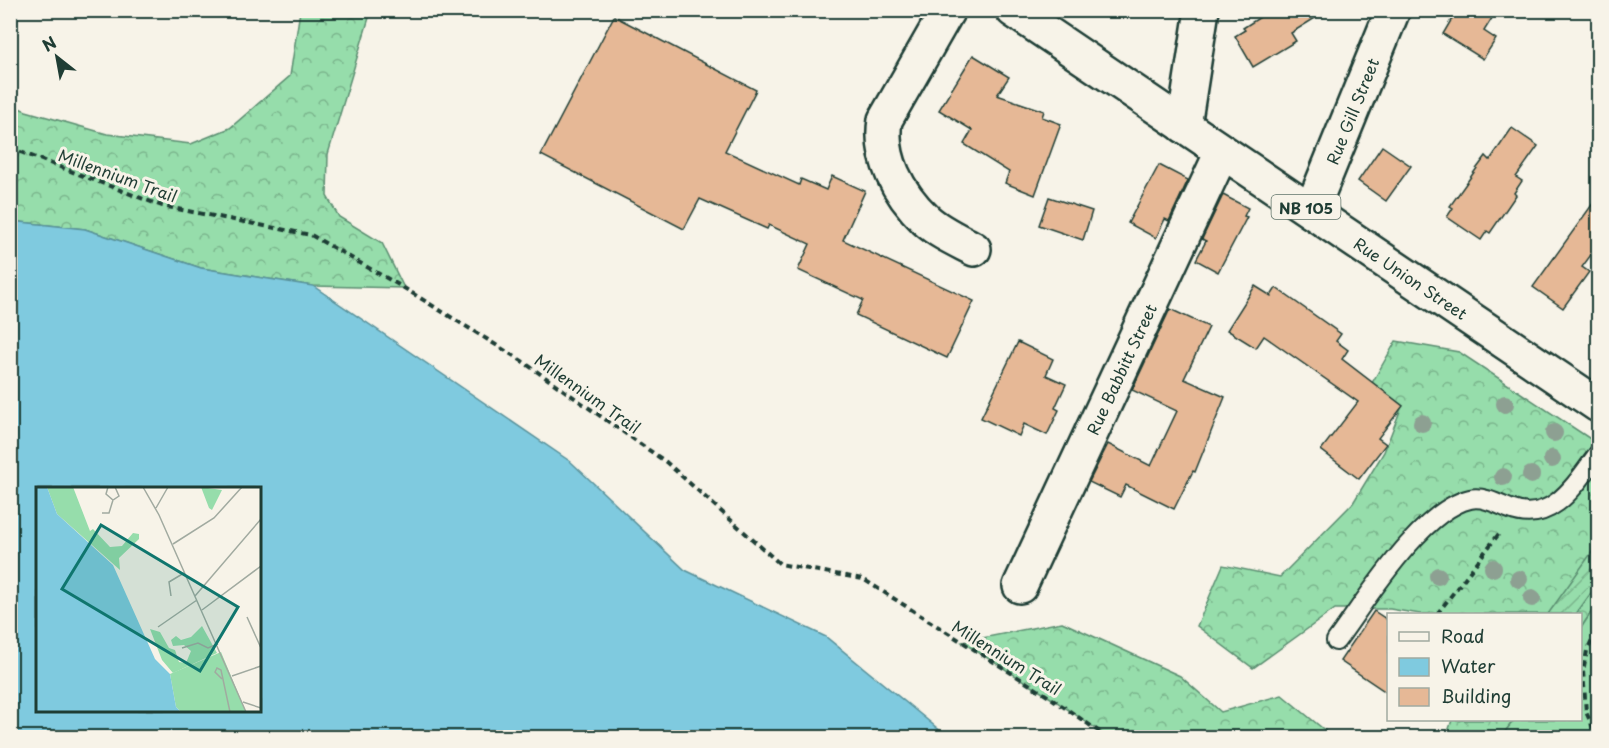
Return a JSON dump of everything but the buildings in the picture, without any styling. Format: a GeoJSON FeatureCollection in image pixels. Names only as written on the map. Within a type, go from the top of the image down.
{"type":"FeatureCollection","features":[{"type":"Feature","properties":{"kind":"street"},"geometry":{"type":"LineString","coordinates":[[948,10],[885,120],[882,137],[886,158],[896,181],[909,201],[927,220],[946,234],[974,249]]}},
{"type":"Feature","properties":{"kind":"street","name":"Rue Union Street"},"geometry":{"type":"LineString","coordinates":[[1013,10],[1599,405]]}},
{"type":"Feature","properties":{"kind":"street"},"geometry":{"type":"LineString","coordinates":[[1184,126],[1202,10]]}},
{"type":"Feature","properties":{"kind":"street","name":"Rue Gill Street"},"geometry":{"type":"LineString","coordinates":[[1311,211],[1394,10]]}},
{"type":"Feature","properties":{"kind":"street","name":"Rue Babbitt Street"},"geometry":{"type":"LineString","coordinates":[[1020,586],[1222,152]]}},
{"type":"Feature","properties":{"kind":"lane"},"geometry":{"type":"LineString","coordinates":[[1336,641],[1391,566],[1423,529],[1448,509],[1471,499],[1492,502],[1516,512],[1538,512],[1557,504],[1571,491],[1599,454]]}},
{"type":"Feature","properties":{"kind":"path","name":"Millennium Trail"},"geometry":{"type":"LineString","coordinates":[[10,148],[162,206],[311,235],[404,288],[522,361],[666,462],[780,564],[863,579],[1054,700],[1108,738]]}},
{"type":"Feature","properties":{"kind":"path"},"geometry":{"type":"LineString","coordinates":[[1438,613],[1486,548],[1516,512]]}},
{"type":"Feature","properties":{"kind":"path"},"geometry":{"type":"LineString","coordinates":[[1598,738],[1596,728],[1586,712],[1583,671],[1587,651],[1599,629]]}},
{"type":"Feature","properties":{"kind":"green space"},"geometry":{"type":"Polygon","coordinates":[[[300,11],[371,11],[328,154],[327,196],[339,217],[382,243],[404,288],[313,286],[201,268],[85,229],[11,221],[10,104],[26,111],[107,134],[191,144],[230,128],[290,76],[300,11]]]}},
{"type":"Feature","properties":{"kind":"green space"},"geometry":{"type":"Polygon","coordinates":[[[1396,341],[1459,352],[1598,444],[1598,602],[1582,626],[1582,613],[1414,613],[1390,609],[1335,609],[1253,668],[1197,626],[1223,565],[1280,577],[1353,503],[1384,452],[1402,406],[1372,383],[1396,341]]]}},
{"type":"Feature","properties":{"kind":"green space"},"geometry":{"type":"Polygon","coordinates":[[[1597,545],[1598,583],[1577,613],[1549,613],[1597,545]]]}},
{"type":"Feature","properties":{"kind":"green space"},"geometry":{"type":"Polygon","coordinates":[[[1598,602],[1598,737],[1501,737],[1513,721],[1582,721],[1582,626],[1598,602]]]}},
{"type":"Feature","properties":{"kind":"green space"},"geometry":{"type":"Polygon","coordinates":[[[1062,622],[1180,676],[1221,712],[1282,695],[1333,737],[1108,737],[962,642],[1062,622]]]}},
{"type":"Feature","properties":{"kind":"green space"},"geometry":{"type":"Polygon","coordinates":[[[1452,721],[1513,721],[1501,737],[1446,738],[1452,721]]]}},
{"type":"Feature","properties":{"kind":"water"},"geometry":{"type":"Polygon","coordinates":[[[11,221],[85,229],[201,268],[313,286],[571,462],[685,570],[826,637],[948,737],[11,737],[11,221]]]}}]}
